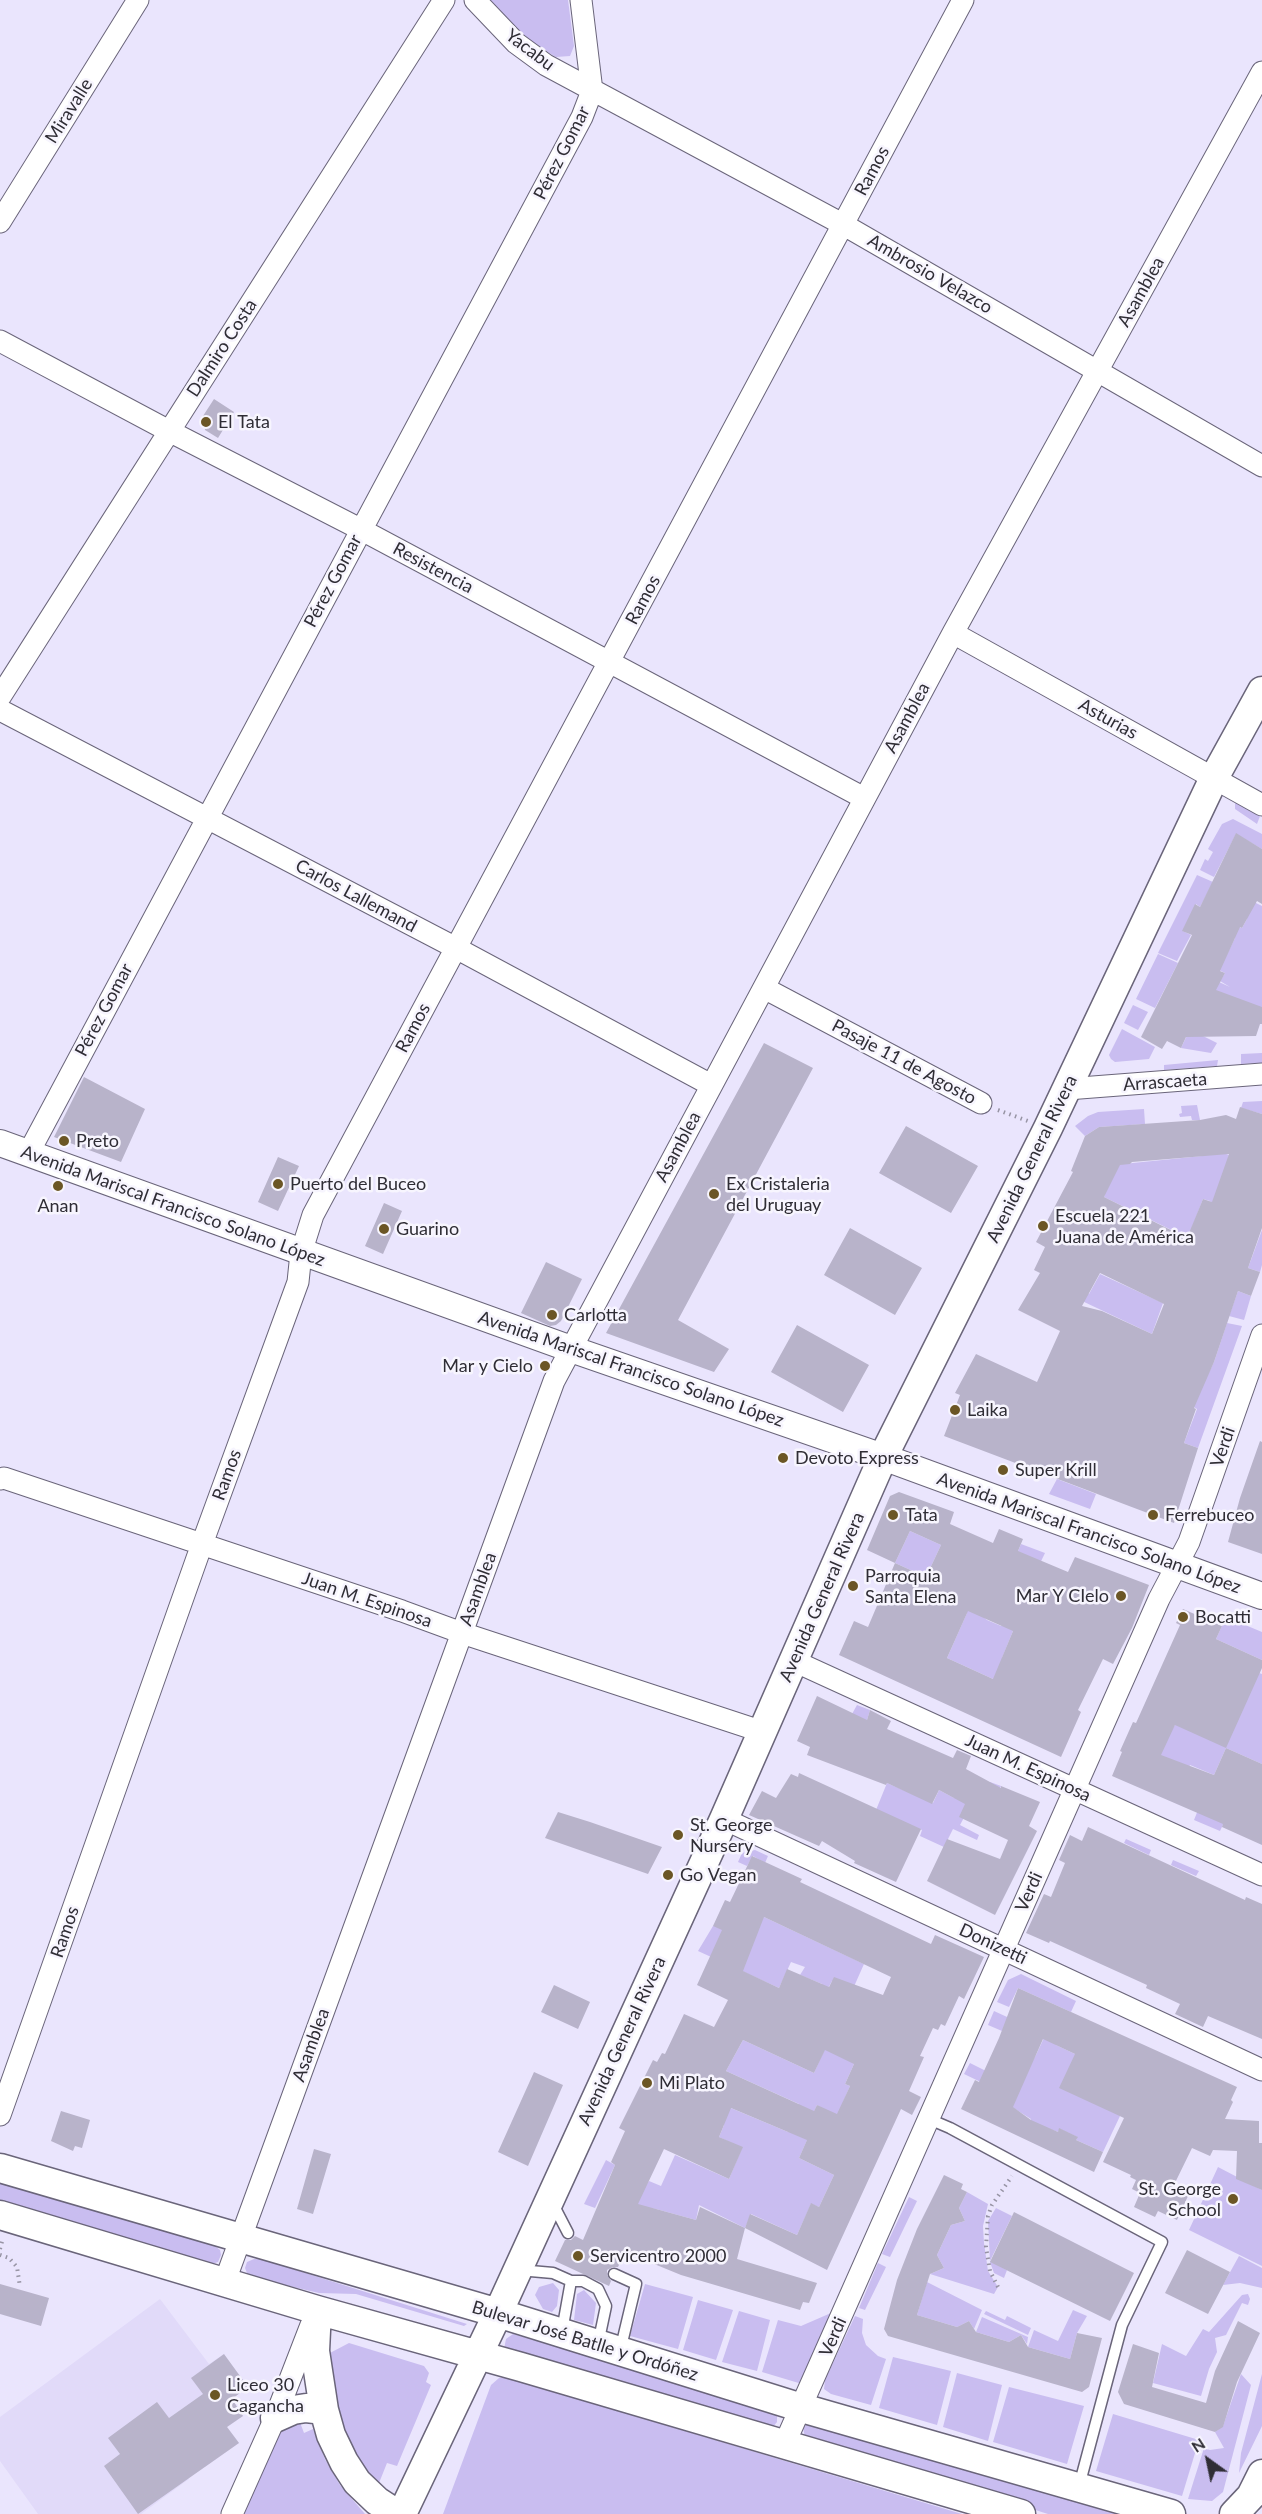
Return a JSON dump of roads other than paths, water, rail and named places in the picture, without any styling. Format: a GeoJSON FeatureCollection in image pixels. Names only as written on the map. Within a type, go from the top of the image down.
{"type":"FeatureCollection","features":[{"type":"Feature","properties":{"kind":"main road","name":"Avenida General Rivera"},"geometry":{"type":"LineString","coordinates":[[402,2514],[518,2270],[724,1819],[883,1457],[1048,1128],[1214,778],[1262,691]]}},
{"type":"Feature","properties":{"kind":"main road","name":"Bulevar José Batlle y Ordóñez"},"geometry":{"type":"LineString","coordinates":[[0,2168],[498,2313],[802,2408],[1171,2514]]}},
{"type":"Feature","properties":{"kind":"main road"},"geometry":{"type":"LineString","coordinates":[[1,2226],[225,2281],[317,2310],[1021,2514]]}},
{"type":"Feature","properties":{"kind":"main road"},"geometry":{"type":"LineString","coordinates":[[317,2310],[315,2351],[324,2410],[331,2435],[357,2482],[397,2514]]}},
{"type":"Feature","properties":{"kind":"main road"},"geometry":{"type":"LineString","coordinates":[[275,2418],[293,2410],[306,2408],[324,2410]]}},
{"type":"Feature","properties":{"kind":"main road"},"geometry":{"type":"LineString","coordinates":[[1234,2514],[1251,2496],[1262,2474]]}},
{"type":"Feature","properties":{"kind":"street","name":"Miravalle"},"geometry":{"type":"LineString","coordinates":[[0,222],[138,0]]}},
{"type":"Feature","properties":{"kind":"street","name":"Dalmiro Costa"},"geometry":{"type":"LineString","coordinates":[[0,697],[444,0]]}},
{"type":"Feature","properties":{"kind":"street","name":"Yacabu"},"geometry":{"type":"LineString","coordinates":[[475,0],[516,44],[546,65],[592,91]]}},
{"type":"Feature","properties":{"kind":"street","name":"Pérez Gomar"},"geometry":{"type":"LineString","coordinates":[[29,1152],[582,117],[592,91],[581,0]]}},
{"type":"Feature","properties":{"kind":"street","name":"Ramos"},"geometry":{"type":"LineString","coordinates":[[0,2115],[202,1544],[298,1282],[301,1252],[313,1215],[963,0]]}},
{"type":"Feature","properties":{"kind":"street","name":"Asamblea"},"geometry":{"type":"LineString","coordinates":[[225,2281],[554,1381],[953,633],[1262,72]]}},
{"type":"Feature","properties":{"kind":"street","name":"Ambrosio Velazco"},"geometry":{"type":"LineString","coordinates":[[592,91],[844,225],[1262,466]]}},
{"type":"Feature","properties":{"kind":"street","name":"Resistencia"},"geometry":{"type":"LineString","coordinates":[[0,341],[360,529],[864,798]]}},
{"type":"Feature","properties":{"kind":"street","name":"Asturias"},"geometry":{"type":"LineString","coordinates":[[953,633],[1262,805]]}},
{"type":"Feature","properties":{"kind":"street","name":"Carlos Lallemand"},"geometry":{"type":"LineString","coordinates":[[0,710],[456,948],[711,1085]]}},
{"type":"Feature","properties":{"kind":"street","name":"Pasaje 11 de Agosto"},"geometry":{"type":"LineString","coordinates":[[764,987],[981,1103]]}},
{"type":"Feature","properties":{"kind":"street","name":"Arrascaeta"},"geometry":{"type":"LineString","coordinates":[[1067,1089],[1262,1074]]}},
{"type":"Feature","properties":{"kind":"street","name":"Avenida Mariscal Francisco Solano López"},"geometry":{"type":"LineString","coordinates":[[1,1148],[29,1152],[571,1349],[883,1457],[1262,1596]]}},
{"type":"Feature","properties":{"kind":"street","name":"Verdi"},"geometry":{"type":"LineString","coordinates":[[784,2445],[1159,1599],[1190,1542],[1262,1335]]}},
{"type":"Feature","properties":{"kind":"street","name":"Juan M. Espinosa"},"geometry":{"type":"LineString","coordinates":[[1,1478],[763,1732]]}},
{"type":"Feature","properties":{"kind":"street","name":"Juan M. Espinosa"},"geometry":{"type":"LineString","coordinates":[[794,1661],[1262,1875]]}},
{"type":"Feature","properties":{"kind":"street","name":"Donizetti"},"geometry":{"type":"LineString","coordinates":[[724,1819],[1262,2070]]}},
{"type":"Feature","properties":{"kind":"street"},"geometry":{"type":"LineString","coordinates":[[232,2514],[275,2418],[317,2310]]}},
{"type":"Feature","properties":{"kind":"lane"},"geometry":{"type":"LineString","coordinates":[[929,2119],[1020,2165],[1162,2242],[1122,2325],[1078,2489]]}},
{"type":"Feature","properties":{"kind":"lane"},"geometry":{"type":"LineString","coordinates":[[551,2198],[568,2233]]}},
{"type":"Feature","properties":{"kind":"lane"},"geometry":{"type":"LineString","coordinates":[[518,2270],[553,2273],[597,2289],[606,2306],[609,2348]]}},
{"type":"Feature","properties":{"kind":"lane"},"geometry":{"type":"LineString","coordinates":[[609,2348],[636,2284],[614,2274]]}},
{"type":"Feature","properties":{"kind":"lane"},"geometry":{"type":"LineString","coordinates":[[561,2333],[571,2281]]}},
{"type":"Feature","properties":{"kind":"place","name":"El Tata"},"geometry":{"type":"Point","coordinates":[206,422]}},
{"type":"Feature","properties":{"kind":"place","name":"Preto"},"geometry":{"type":"Point","coordinates":[64,1141]}},
{"type":"Feature","properties":{"kind":"place","name":"Puerto del Buceo"},"geometry":{"type":"Point","coordinates":[278,1184]}},
{"type":"Feature","properties":{"kind":"place","name":"Anan"},"geometry":{"type":"Point","coordinates":[58,1186]}},
{"type":"Feature","properties":{"kind":"place","name":"Ex Cristaleria del Uruguay"},"geometry":{"type":"Point","coordinates":[714,1194]}},
{"type":"Feature","properties":{"kind":"place","name":"Escuela 221 Juana de América"},"geometry":{"type":"Point","coordinates":[1043,1226]}},
{"type":"Feature","properties":{"kind":"place","name":"Guarino"},"geometry":{"type":"Point","coordinates":[384,1229]}},
{"type":"Feature","properties":{"kind":"place","name":"Carlotta"},"geometry":{"type":"Point","coordinates":[552,1315]}},
{"type":"Feature","properties":{"kind":"place","name":"Mar y Cielo"},"geometry":{"type":"Point","coordinates":[545,1366]}},
{"type":"Feature","properties":{"kind":"place","name":"Laika"},"geometry":{"type":"Point","coordinates":[955,1410]}},
{"type":"Feature","properties":{"kind":"place","name":"Devoto Express"},"geometry":{"type":"Point","coordinates":[783,1458]}},
{"type":"Feature","properties":{"kind":"place","name":"Super Krill"},"geometry":{"type":"Point","coordinates":[1003,1470]}},
{"type":"Feature","properties":{"kind":"place","name":"Tata"},"geometry":{"type":"Point","coordinates":[893,1515]}},
{"type":"Feature","properties":{"kind":"place","name":"Ferrebuceo"},"geometry":{"type":"Point","coordinates":[1153,1515]}},
{"type":"Feature","properties":{"kind":"place","name":"Parroquia Santa Elena"},"geometry":{"type":"Point","coordinates":[853,1586]}},
{"type":"Feature","properties":{"kind":"place","name":"Mar Y CIelo"},"geometry":{"type":"Point","coordinates":[1121,1596]}},
{"type":"Feature","properties":{"kind":"place","name":"Bocatti"},"geometry":{"type":"Point","coordinates":[1183,1617]}},
{"type":"Feature","properties":{"kind":"place","name":"St. George Nursery"},"geometry":{"type":"Point","coordinates":[678,1835]}},
{"type":"Feature","properties":{"kind":"place","name":"Go Vegan"},"geometry":{"type":"Point","coordinates":[668,1875]}},
{"type":"Feature","properties":{"kind":"place","name":"Mi Plato"},"geometry":{"type":"Point","coordinates":[647,2083]}},
{"type":"Feature","properties":{"kind":"place","name":"St. George School"},"geometry":{"type":"Point","coordinates":[1233,2199]}},
{"type":"Feature","properties":{"kind":"place","name":"Servicentro 2000"},"geometry":{"type":"Point","coordinates":[578,2256]}},
{"type":"Feature","properties":{"kind":"place","name":"Liceo 30 Cagancha"},"geometry":{"type":"Point","coordinates":[215,2395]}}]}
